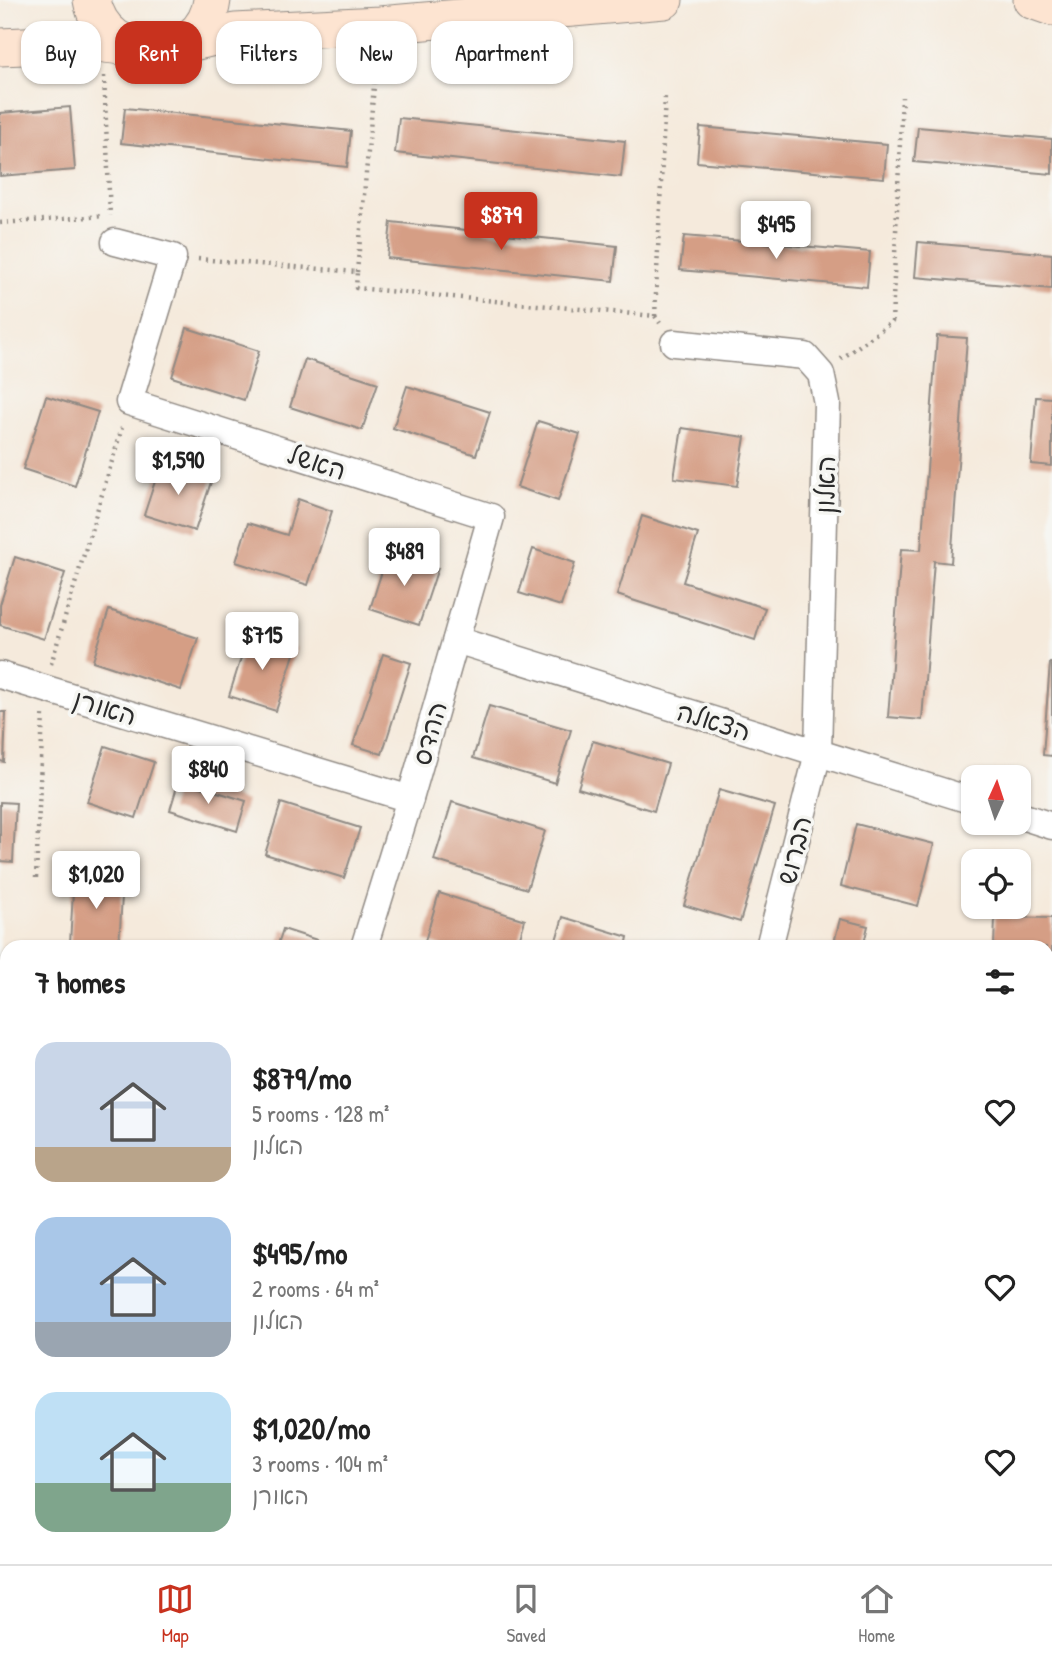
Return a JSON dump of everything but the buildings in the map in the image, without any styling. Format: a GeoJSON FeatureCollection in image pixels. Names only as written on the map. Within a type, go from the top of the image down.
{"type":"FeatureCollection","features":[{"type":"Feature","properties":{"kind":"main road"},"geometry":{"type":"LineString","coordinates":[[92,0],[102,25],[115,39]]}},
{"type":"Feature","properties":{"kind":"main road"},"geometry":{"type":"LineString","coordinates":[[202,24],[212,0]]}},
{"type":"Feature","properties":{"kind":"main road"},"geometry":{"type":"LineString","coordinates":[[202,40],[235,32],[380,25],[664,0]]}},
{"type":"Feature","properties":{"kind":"main road"},"geometry":{"type":"LineString","coordinates":[[1032,0],[1052,7]]}},
{"type":"Feature","properties":{"kind":"main road"},"geometry":{"type":"LineString","coordinates":[[0,47],[115,45]]}},
{"type":"Feature","properties":{"kind":"street"},"geometry":{"type":"LineString","coordinates":[[115,242],[173,257],[129,402]]}},
{"type":"Feature","properties":{"kind":"street"},"geometry":{"type":"LineString","coordinates":[[674,342],[804,356],[821,374]]}},
{"type":"Feature","properties":{"kind":"street","name":"האלון"},"geometry":{"type":"LineString","coordinates":[[818,753],[827,403],[821,374]]}},
{"type":"Feature","properties":{"kind":"street","name":"האשל"},"geometry":{"type":"LineString","coordinates":[[129,402],[491,517]]}},
{"type":"Feature","properties":{"kind":"street","name":"ההדס"},"geometry":{"type":"LineString","coordinates":[[366,940],[410,799],[491,517]]}},
{"type":"Feature","properties":{"kind":"street","name":"הצאלה"},"geometry":{"type":"LineString","coordinates":[[456,640],[961,797]]}},
{"type":"Feature","properties":{"kind":"street","name":"האורן"},"geometry":{"type":"LineString","coordinates":[[0,675],[410,799]]}},
{"type":"Feature","properties":{"kind":"street","name":"הברוש"},"geometry":{"type":"LineString","coordinates":[[771,940],[818,753]]}},
{"type":"Feature","properties":{"kind":"path"},"geometry":{"type":"LineString","coordinates":[[115,84],[110,216],[115,242]]}},
{"type":"Feature","properties":{"kind":"path"},"geometry":{"type":"LineString","coordinates":[[374,84],[356,288],[655,316]]}},
{"type":"Feature","properties":{"kind":"path"},"geometry":{"type":"LineString","coordinates":[[665,94],[655,316],[674,342]]}},
{"type":"Feature","properties":{"kind":"path"},"geometry":{"type":"LineString","coordinates":[[821,374],[892,322],[902,97]]}},
{"type":"Feature","properties":{"kind":"path"},"geometry":{"type":"LineString","coordinates":[[0,223],[110,216]]}},
{"type":"Feature","properties":{"kind":"path"},"geometry":{"type":"LineString","coordinates":[[173,257],[357,272]]}},
{"type":"Feature","properties":{"kind":"path"},"geometry":{"type":"LineString","coordinates":[[36,878],[44,689],[129,402]]}}]}
